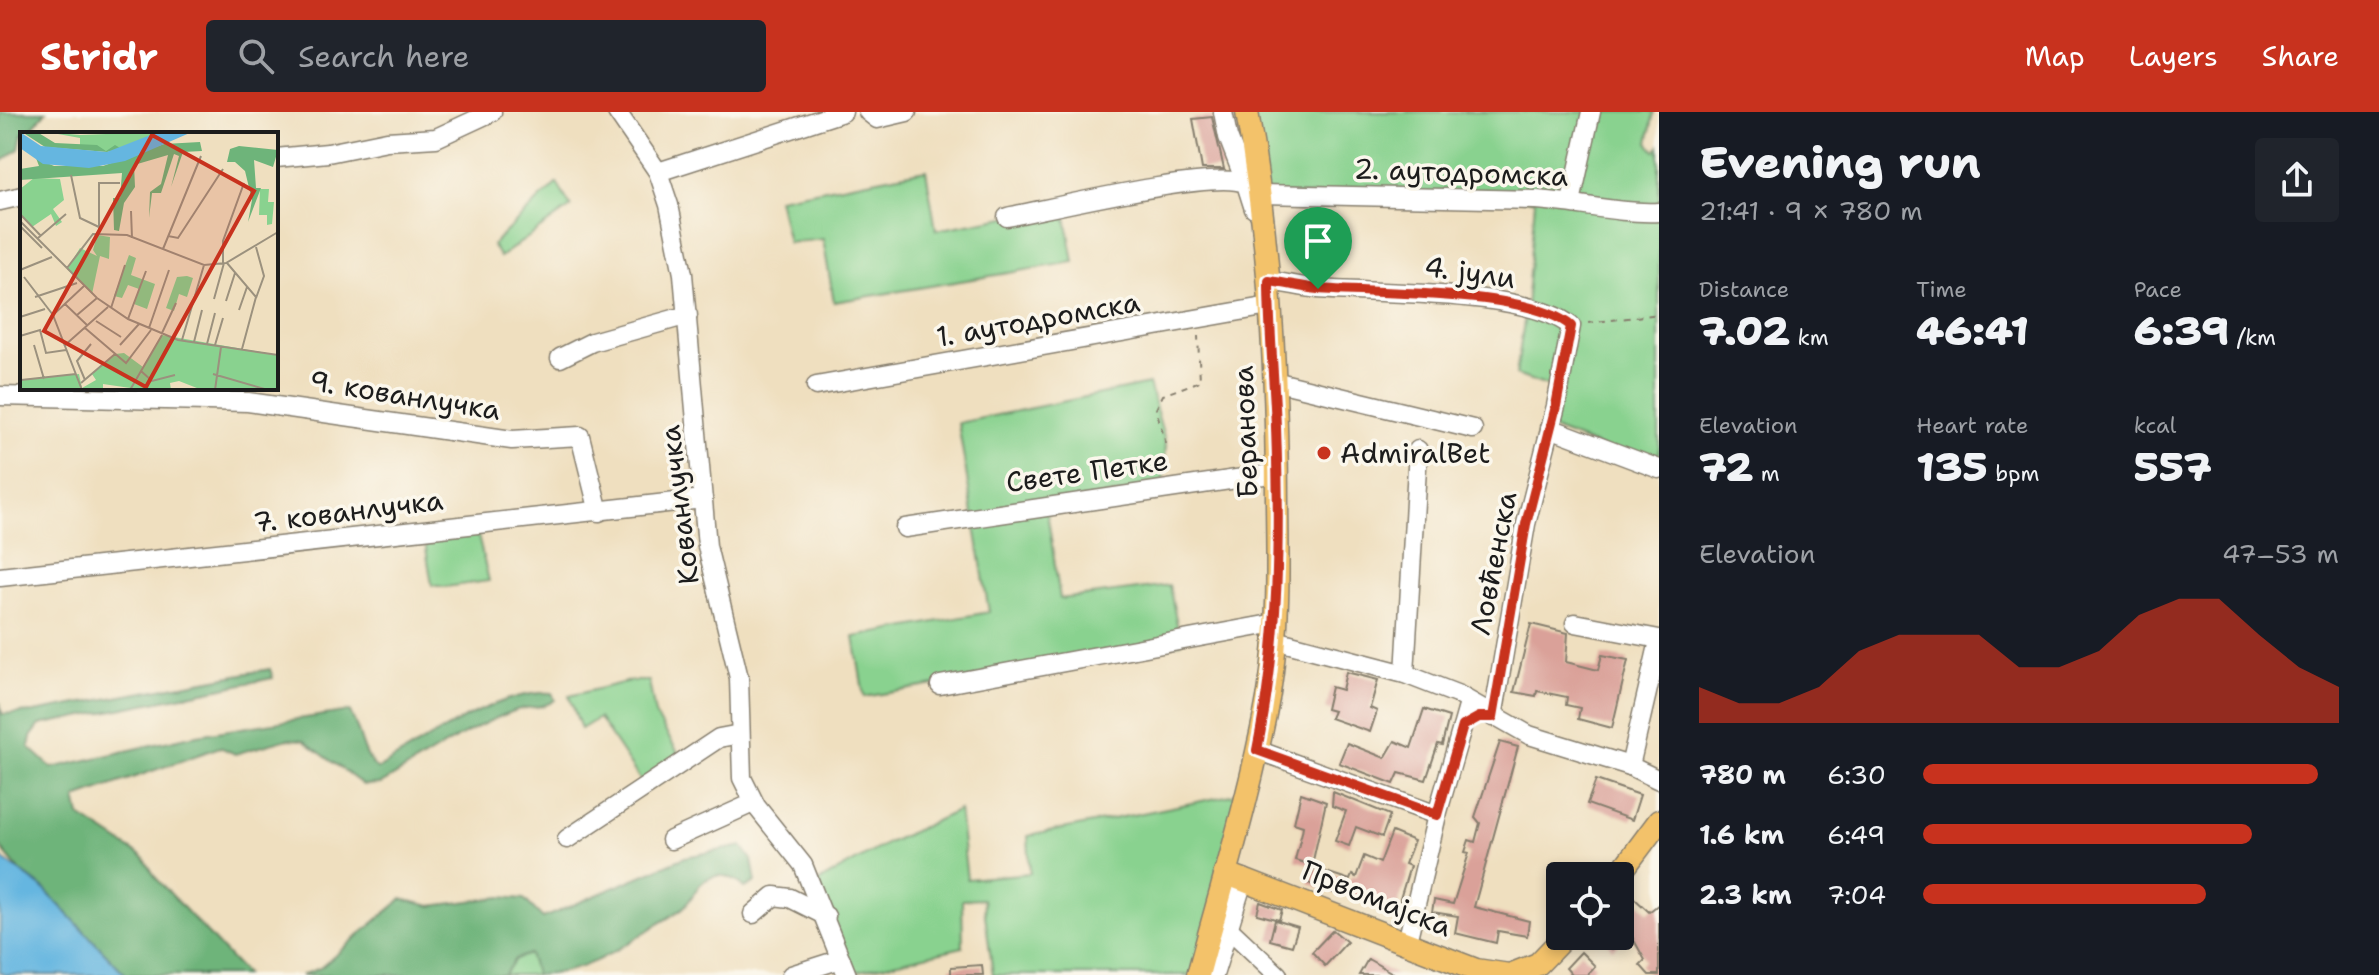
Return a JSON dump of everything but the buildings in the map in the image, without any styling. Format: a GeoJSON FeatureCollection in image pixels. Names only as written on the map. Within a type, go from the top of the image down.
{"type":"FeatureCollection","features":[{"type":"Feature","properties":{"kind":"main road","name":"Беранова"},"geometry":{"type":"LineString","coordinates":[[1198,975],[1234,875],[1275,631],[1277,473],[1274,381],[1268,273],[1254,189],[1247,112]]}},
{"type":"Feature","properties":{"kind":"main road"},"geometry":{"type":"LineString","coordinates":[[1628,862],[1659,821]]}},
{"type":"Feature","properties":{"kind":"main road","name":"Првомајска"},"geometry":{"type":"LineString","coordinates":[[1234,875],[1476,970],[1519,974],[1548,950]]}},
{"type":"Feature","properties":{"kind":"street"},"geometry":{"type":"LineString","coordinates":[[278,158],[328,153],[387,141],[436,138],[492,112]]}},
{"type":"Feature","properties":{"kind":"street","name":"Кованлучка"},"geometry":{"type":"LineString","coordinates":[[617,112],[658,172],[669,205],[688,315],[707,546],[739,678],[742,778],[753,803],[803,865],[844,967]]}},
{"type":"Feature","properties":{"kind":"street"},"geometry":{"type":"LineString","coordinates":[[658,172],[843,112]]}},
{"type":"Feature","properties":{"kind":"street"},"geometry":{"type":"LineString","coordinates":[[868,112],[877,119],[907,112]]}},
{"type":"Feature","properties":{"kind":"street"},"geometry":{"type":"LineString","coordinates":[[1223,112],[1228,137],[1254,189]]}},
{"type":"Feature","properties":{"kind":"street"},"geometry":{"type":"LineString","coordinates":[[1571,202],[1591,112]]}},
{"type":"Feature","properties":{"kind":"street","name":"2. аутодромска"},"geometry":{"type":"LineString","coordinates":[[1007,217],[1186,183],[1234,178],[1254,189],[1571,202],[1609,211],[1659,212]]}},
{"type":"Feature","properties":{"kind":"street"},"geometry":{"type":"LineString","coordinates":[[0,201],[20,196]]}},
{"type":"Feature","properties":{"kind":"street","name":"4. јули"},"geometry":{"type":"LineString","coordinates":[[1268,273],[1318,289],[1416,292],[1488,301],[1549,312],[1571,326]]}},
{"type":"Feature","properties":{"kind":"street","name":"1. аутодромска"},"geometry":{"type":"LineString","coordinates":[[816,386],[1269,306]]}},
{"type":"Feature","properties":{"kind":"street"},"geometry":{"type":"LineString","coordinates":[[560,358],[592,342],[688,315]]}},
{"type":"Feature","properties":{"kind":"street","name":"Ловћенска"},"geometry":{"type":"LineString","coordinates":[[1491,716],[1526,524],[1571,326]]}},
{"type":"Feature","properties":{"kind":"street"},"geometry":{"type":"LineString","coordinates":[[1274,381],[1473,429]]}},
{"type":"Feature","properties":{"kind":"street","name":"9. кованлучка"},"geometry":{"type":"LineString","coordinates":[[0,396],[248,402],[512,440],[580,436],[599,512]]}},
{"type":"Feature","properties":{"kind":"street"},"geometry":{"type":"LineString","coordinates":[[1550,428],[1659,469]]}},
{"type":"Feature","properties":{"kind":"street"},"geometry":{"type":"LineString","coordinates":[[1405,674],[1418,450]]}},
{"type":"Feature","properties":{"kind":"street","name":"Свете Петке"},"geometry":{"type":"LineString","coordinates":[[905,528],[1277,473]]}},
{"type":"Feature","properties":{"kind":"street","name":"7. кованлучка"},"geometry":{"type":"LineString","coordinates":[[0,577],[703,499]]}},
{"type":"Feature","properties":{"kind":"street"},"geometry":{"type":"LineString","coordinates":[[1575,623],[1659,640],[1630,766]]}},
{"type":"Feature","properties":{"kind":"street"},"geometry":{"type":"LineString","coordinates":[[940,685],[1275,631],[1405,674],[1459,695],[1529,735],[1630,766],[1659,780]]}},
{"type":"Feature","properties":{"kind":"street"},"geometry":{"type":"LineString","coordinates":[[1407,942],[1437,815],[1469,703]]}},
{"type":"Feature","properties":{"kind":"street"},"geometry":{"type":"LineString","coordinates":[[1463,726],[1491,716]]}},
{"type":"Feature","properties":{"kind":"street"},"geometry":{"type":"LineString","coordinates":[[567,839],[719,738],[740,734]]}},
{"type":"Feature","properties":{"kind":"street"},"geometry":{"type":"LineString","coordinates":[[1257,750],[1437,815]]}},
{"type":"Feature","properties":{"kind":"street"},"geometry":{"type":"LineString","coordinates":[[671,840],[753,803]]}},
{"type":"Feature","properties":{"kind":"street","name":"Беранова"},"geometry":{"type":"LineString","coordinates":[[1214,975],[1228,928],[1234,875]]}},
{"type":"Feature","properties":{"kind":"street"},"geometry":{"type":"LineString","coordinates":[[753,914],[774,896],[790,898],[826,916]]}},
{"type":"Feature","properties":{"kind":"street"},"geometry":{"type":"LineString","coordinates":[[1228,928],[1278,975]]}},
{"type":"Feature","properties":{"kind":"street"},"geometry":{"type":"LineString","coordinates":[[791,975],[844,967]]}},
{"type":"Feature","properties":{"kind":"path"},"geometry":{"type":"LineString","coordinates":[[1571,326],[1659,314]]}},
{"type":"Feature","properties":{"kind":"path"},"geometry":{"type":"LineString","coordinates":[[1166,444],[1156,409],[1163,395],[1200,381],[1197,319]]}},
{"type":"Feature","properties":{"kind":"green space"},"geometry":{"type":"Polygon","coordinates":[[[0,112],[46,112],[29,132],[20,132],[19,149],[0,163],[0,112]]]}},
{"type":"Feature","properties":{"kind":"green space"},"geometry":{"type":"Polygon","coordinates":[[[1247,112],[1654,112],[1648,143],[1655,151],[1659,146],[1659,469],[1550,428],[1558,390],[1516,375],[1526,308],[1535,200],[1261,194],[1247,112]]]}},
{"type":"Feature","properties":{"kind":"green space"},"geometry":{"type":"Polygon","coordinates":[[[926,170],[936,230],[1064,206],[1074,262],[834,302],[823,239],[788,243],[778,198],[926,170]]]}},
{"type":"Feature","properties":{"kind":"green space"},"geometry":{"type":"Polygon","coordinates":[[[557,183],[571,207],[500,257],[492,245],[557,183]]]}},
{"type":"Feature","properties":{"kind":"green space"},"geometry":{"type":"Polygon","coordinates":[[[1149,384],[1166,444],[1163,487],[1046,505],[1060,599],[1169,585],[1181,643],[864,697],[854,637],[989,612],[958,423],[1149,384]]]}},
{"type":"Feature","properties":{"kind":"green space"},"geometry":{"type":"Polygon","coordinates":[[[475,524],[489,581],[445,587],[432,585],[423,530],[475,524]]]}},
{"type":"Feature","properties":{"kind":"green space"},"geometry":{"type":"Polygon","coordinates":[[[270,669],[273,678],[40,725],[31,737],[29,747],[52,768],[191,736],[349,711],[367,756],[377,769],[485,708],[531,694],[552,693],[555,700],[514,711],[479,726],[381,784],[363,785],[303,740],[288,739],[235,754],[220,747],[76,798],[80,816],[144,858],[156,878],[246,975],[126,975],[43,888],[19,870],[0,847],[0,702],[2,714],[34,712],[270,669]]]}},
{"type":"Feature","properties":{"kind":"green space"},"geometry":{"type":"Polygon","coordinates":[[[630,681],[649,681],[655,714],[683,761],[645,787],[599,718],[581,729],[569,696],[630,681]]]}},
{"type":"Feature","properties":{"kind":"green space"},"geometry":{"type":"Polygon","coordinates":[[[1246,792],[1197,975],[993,975],[983,899],[962,900],[963,947],[847,974],[813,885],[888,843],[959,810],[967,879],[1030,873],[1028,836],[1246,792]]]}},
{"type":"Feature","properties":{"kind":"green space"},"geometry":{"type":"Polygon","coordinates":[[[742,846],[752,860],[756,882],[745,888],[726,876],[707,879],[677,913],[611,953],[568,971],[536,975],[529,954],[515,959],[504,975],[301,975],[320,968],[402,899],[431,906],[501,897],[524,899],[543,918],[685,857],[742,846]]]}},
{"type":"Feature","properties":{"kind":"green space"},"geometry":{"type":"Polygon","coordinates":[[[529,954],[536,975],[504,975],[515,959],[529,954]]]}},
{"type":"Feature","properties":{"kind":"water"},"geometry":{"type":"Polygon","coordinates":[[[0,857],[43,888],[126,975],[5,975],[0,972],[0,857]]]}},
{"type":"Feature","properties":{"kind":"place","name":"AdmiralBet"},"geometry":{"type":"Point","coordinates":[1324,453]}},
{"type":"Feature","properties":{"kind":"route"},"geometry":{"type":"LineString","coordinates":[[1269,281],[1318,289],[1416,292],[1488,301],[1549,312],[1571,326],[1556,406],[1526,524],[1493,717],[1488,714],[1463,726],[1437,815],[1257,750],[1269,690],[1276,623],[1278,552],[1269,281]]}}]}
